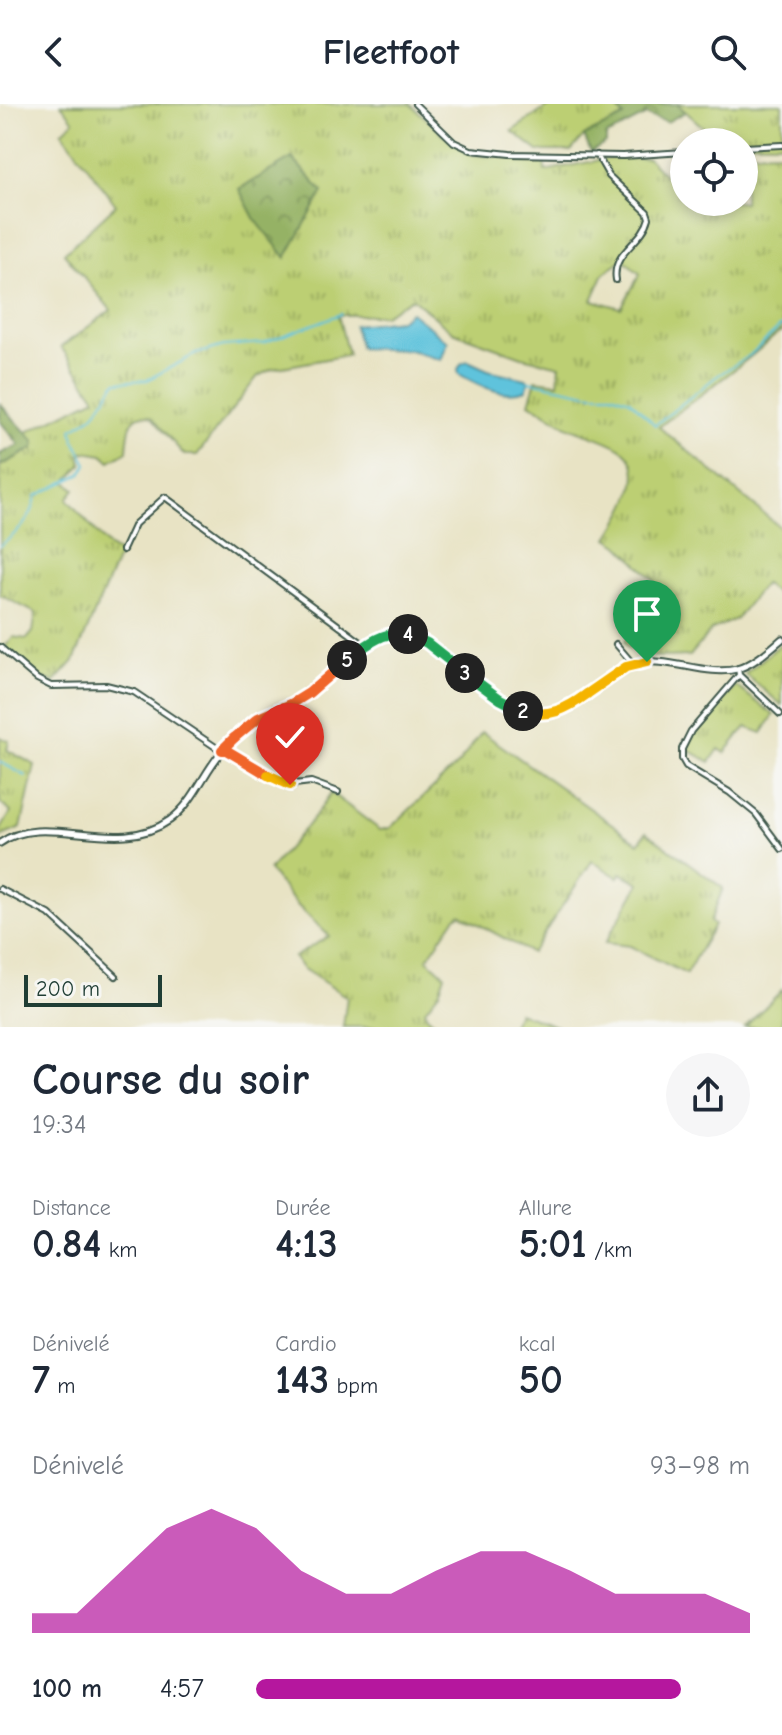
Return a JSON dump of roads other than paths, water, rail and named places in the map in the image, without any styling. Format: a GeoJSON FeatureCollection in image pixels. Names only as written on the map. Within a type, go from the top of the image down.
{"type":"FeatureCollection","features":[{"type":"Feature","properties":{"kind":"street"},"geometry":{"type":"LineString","coordinates":[[415,104],[454,142],[471,150],[510,154],[670,152]]}},
{"type":"Feature","properties":{"kind":"street"},"geometry":{"type":"LineString","coordinates":[[758,146],[782,145]]}},
{"type":"Feature","properties":{"kind":"street"},"geometry":{"type":"LineString","coordinates":[[597,155],[609,176],[647,212],[649,218],[642,234],[617,260],[614,269],[616,280]]}},
{"type":"Feature","properties":{"kind":"street"},"geometry":{"type":"LineString","coordinates":[[123,550],[135,524],[165,497],[365,645]]}},
{"type":"Feature","properties":{"kind":"street"},"geometry":{"type":"LineString","coordinates":[[0,843],[28,832],[126,837],[152,830],[173,818],[190,800],[222,750],[258,718],[309,693],[365,645],[388,634],[414,636],[500,699],[538,715],[564,709],[617,672],[634,665],[657,662],[739,672],[780,714]]}},
{"type":"Feature","properties":{"kind":"street"},"geometry":{"type":"LineString","coordinates":[[782,639],[739,672],[691,731],[682,749],[686,766],[721,787],[756,814],[782,849]]}},
{"type":"Feature","properties":{"kind":"street"},"geometry":{"type":"LineString","coordinates":[[616,644],[634,665]]}},
{"type":"Feature","properties":{"kind":"street"},"geometry":{"type":"LineString","coordinates":[[0,647],[37,679],[51,686],[106,685],[134,692],[222,750],[286,785],[311,782],[338,792]]}},
{"type":"Feature","properties":{"kind":"street"},"geometry":{"type":"LineString","coordinates":[[0,889],[49,914],[116,976]]}},
{"type":"Feature","properties":{"kind":"water"},"geometry":{"type":"Polygon","coordinates":[[[411,312],[448,342],[441,360],[410,350],[360,348],[354,325],[400,320],[411,312]]]}},
{"type":"Feature","properties":{"kind":"water"},"geometry":{"type":"Polygon","coordinates":[[[468,361],[488,370],[526,379],[529,381],[526,390],[500,392],[474,382],[459,374],[462,363],[468,361]]]}},
{"type":"Feature","properties":{"kind":"waterway"},"geometry":{"type":"LineString","coordinates":[[0,546],[24,524],[32,512],[36,496],[81,474],[87,464],[74,440],[72,429],[94,414],[116,382],[147,380],[196,354],[224,346],[263,343],[341,314]]}},
{"type":"Feature","properties":{"kind":"waterway"},"geometry":{"type":"LineString","coordinates":[[529,381],[592,394],[612,394],[630,400],[655,425],[717,376],[750,355],[782,325]]}},
{"type":"Feature","properties":{"kind":"waterway"},"geometry":{"type":"LineString","coordinates":[[0,762],[26,776]]}}]}
